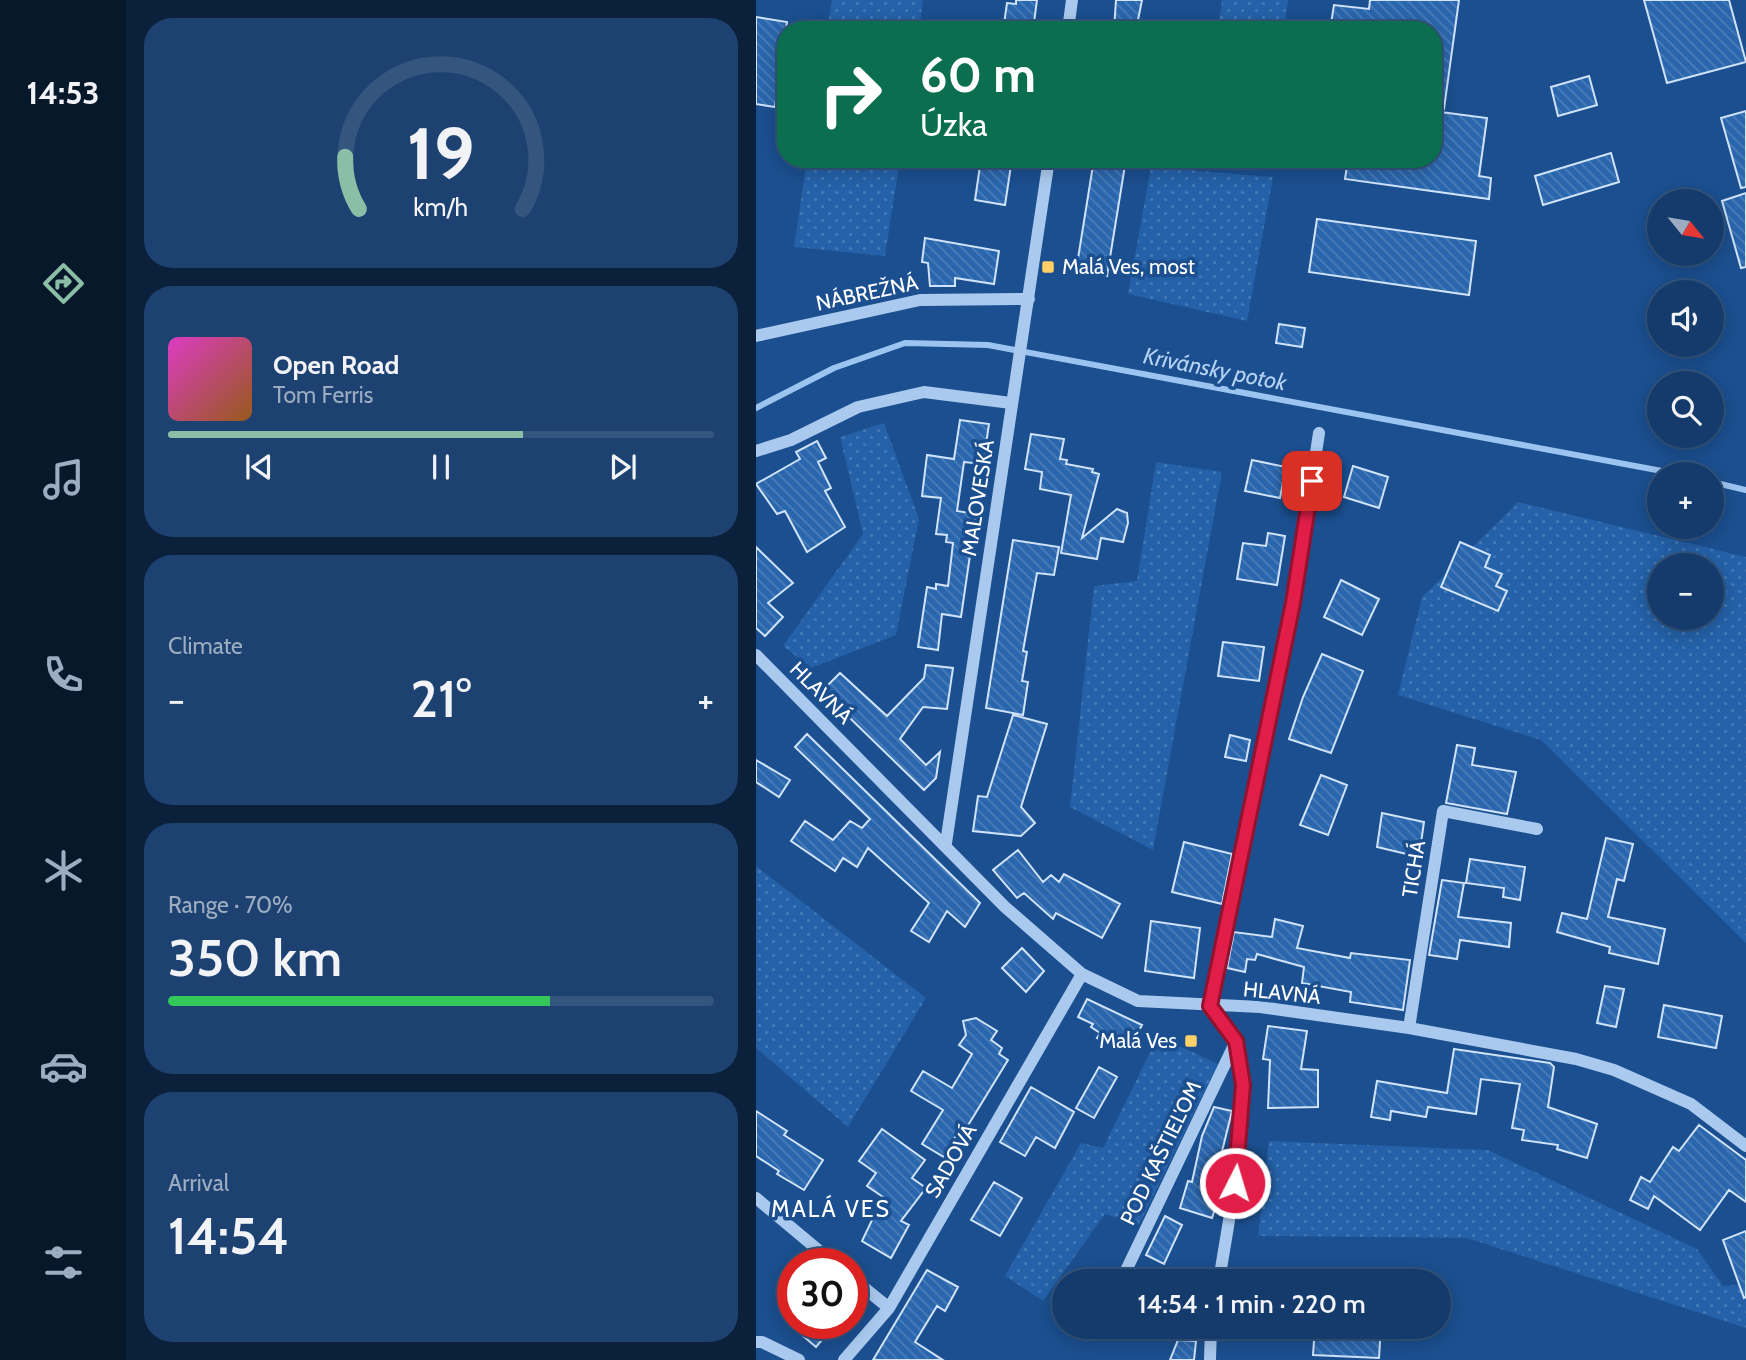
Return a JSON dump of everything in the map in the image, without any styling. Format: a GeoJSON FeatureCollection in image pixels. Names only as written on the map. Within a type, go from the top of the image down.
{"type":"FeatureCollection","features":[{"type":"Feature","properties":{"kind":"street"},"geometry":{"type":"LineString","coordinates":[[1069,21],[1072,0]]}},
{"type":"Feature","properties":{"kind":"street","name":"MALOVESKÁ"},"geometry":{"type":"LineString","coordinates":[[946,843],[1048,168]]}},
{"type":"Feature","properties":{"kind":"street","name":"NÁBREŽNÁ"},"geometry":{"type":"LineString","coordinates":[[756,335],[920,300],[1028,304]]}},
{"type":"Feature","properties":{"kind":"street"},"geometry":{"type":"LineString","coordinates":[[756,451],[791,440],[858,407],[924,393],[1012,403]]}},
{"type":"Feature","properties":{"kind":"street"},"geometry":{"type":"LineString","coordinates":[[1221,1269],[1235,1183],[1243,1085],[1236,1041],[1210,1006],[1293,603],[1320,433]]}},
{"type":"Feature","properties":{"kind":"street","name":"HLAVNÁ"},"geometry":{"type":"LineString","coordinates":[[756,655],[946,843],[1005,907],[1082,974],[1138,1001],[1260,1007],[1409,1028],[1576,1059],[1614,1070],[1691,1104],[1746,1146]]}},
{"type":"Feature","properties":{"kind":"street","name":"TICHÁ"},"geometry":{"type":"LineString","coordinates":[[1409,1028],[1443,811],[1537,829]]}},
{"type":"Feature","properties":{"kind":"street","name":"SADOVÁ"},"geometry":{"type":"LineString","coordinates":[[844,1360],[889,1308],[1082,974]]}},
{"type":"Feature","properties":{"kind":"street","name":"POD KAŠTIEĽOM"},"geometry":{"type":"LineString","coordinates":[[1127,1269],[1236,1041]]}},
{"type":"Feature","properties":{"kind":"street"},"geometry":{"type":"LineString","coordinates":[[756,1198],[816,1248]]}},
{"type":"Feature","properties":{"kind":"street"},"geometry":{"type":"LineString","coordinates":[[868,1291],[889,1308]]}},
{"type":"Feature","properties":{"kind":"street"},"geometry":{"type":"LineString","coordinates":[[1210,1360],[1211,1339]]}},
{"type":"Feature","properties":{"kind":"street"},"geometry":{"type":"LineString","coordinates":[[756,1342],[762,1342],[799,1360]]}},
{"type":"Feature","properties":{"kind":"shaded area"},"geometry":{"type":"Polygon","coordinates":[[[832,0],[923,0],[920,21],[828,21],[832,0]]]}},
{"type":"Feature","properties":{"kind":"shaded area"},"geometry":{"type":"Polygon","coordinates":[[[1222,0],[1288,0],[1285,21],[1219,21],[1222,0]]]}},
{"type":"Feature","properties":{"kind":"shaded area"},"geometry":{"type":"Polygon","coordinates":[[[806,168],[899,168],[885,256],[794,247],[806,168]]]}},
{"type":"Feature","properties":{"kind":"shaded area"},"geometry":{"type":"Polygon","coordinates":[[[1151,168],[1273,177],[1247,321],[1128,294],[1151,168]]]}},
{"type":"Feature","properties":{"kind":"shaded area"},"geometry":{"type":"Polygon","coordinates":[[[884,423],[919,519],[896,635],[811,668],[783,646],[863,534],[840,437],[884,423]]]}},
{"type":"Feature","properties":{"kind":"shaded area"},"geometry":{"type":"Polygon","coordinates":[[[1156,462],[1222,472],[1153,850],[1070,807],[1094,586],[1137,581],[1156,462]]]}},
{"type":"Feature","properties":{"kind":"shaded area"},"geometry":{"type":"Polygon","coordinates":[[[1518,502],[1647,533],[1647,539],[1671,539],[1746,557],[1746,943],[1541,740],[1398,695],[1422,597],[1518,502]]]}},
{"type":"Feature","properties":{"kind":"shaded area"},"geometry":{"type":"Polygon","coordinates":[[[756,866],[926,998],[848,1127],[756,1048],[756,866]]]}},
{"type":"Feature","properties":{"kind":"shaded area"},"geometry":{"type":"Polygon","coordinates":[[[1158,1036],[1218,1064],[1139,1225],[1105,1214],[1066,1269],[1052,1269],[1052,1288],[1043,1301],[1005,1276],[1081,1143],[1103,1148],[1158,1036]]]}},
{"type":"Feature","properties":{"kind":"shaded area"},"geometry":{"type":"Polygon","coordinates":[[[1269,1141],[1488,1150],[1697,1249],[1723,1286],[1746,1284],[1746,1328],[1467,1238],[1258,1236],[1269,1141]]]}},
{"type":"Feature","properties":{"kind":"building"},"geometry":{"type":"Polygon","coordinates":[[[1016,0],[1037,0],[1034,21],[1004,21],[1007,3],[1016,4],[1016,0]]]}},
{"type":"Feature","properties":{"kind":"building"},"geometry":{"type":"Polygon","coordinates":[[[1116,0],[1142,0],[1138,21],[1115,21],[1116,0]]]}},
{"type":"Feature","properties":{"kind":"building"},"geometry":{"type":"Polygon","coordinates":[[[1370,0],[1459,0],[1444,109],[1442,21],[1331,21],[1334,5],[1369,9],[1370,0]]]}},
{"type":"Feature","properties":{"kind":"building"},"geometry":{"type":"Polygon","coordinates":[[[1644,0],[1729,0],[1746,62],[1667,83],[1644,0]]]}},
{"type":"Feature","properties":{"kind":"building"},"geometry":{"type":"Polygon","coordinates":[[[756,17],[781,21],[777,21],[775,107],[756,104],[756,17]]]}},
{"type":"Feature","properties":{"kind":"building"},"geometry":{"type":"Polygon","coordinates":[[[1589,76],[1597,105],[1558,116],[1551,87],[1589,76]]]}},
{"type":"Feature","properties":{"kind":"building"},"geometry":{"type":"Polygon","coordinates":[[[1746,111],[1746,187],[1741,188],[1721,118],[1746,111]]]}},
{"type":"Feature","properties":{"kind":"building"},"geometry":{"type":"Polygon","coordinates":[[[1442,112],[1487,118],[1479,176],[1491,178],[1489,199],[1345,179],[1347,168],[1442,168],[1442,112]]]}},
{"type":"Feature","properties":{"kind":"building"},"geometry":{"type":"Polygon","coordinates":[[[1611,153],[1619,182],[1543,205],[1535,176],[1611,153]]]}},
{"type":"Feature","properties":{"kind":"building"},"geometry":{"type":"Polygon","coordinates":[[[980,168],[1011,168],[1005,205],[975,200],[980,168]]]}},
{"type":"Feature","properties":{"kind":"building"},"geometry":{"type":"Polygon","coordinates":[[[1093,168],[1125,168],[1107,276],[1076,271],[1093,168]]]}},
{"type":"Feature","properties":{"kind":"building"},"geometry":{"type":"Polygon","coordinates":[[[1746,193],[1746,267],[1741,268],[1724,200],[1746,193]]]}},
{"type":"Feature","properties":{"kind":"building"},"geometry":{"type":"Polygon","coordinates":[[[1317,219],[1476,241],[1469,295],[1309,272],[1317,219]]]}},
{"type":"Feature","properties":{"kind":"building"},"geometry":{"type":"Polygon","coordinates":[[[925,238],[999,251],[994,284],[955,278],[955,286],[930,286],[928,263],[922,262],[925,238]]]}},
{"type":"Feature","properties":{"kind":"building"},"geometry":{"type":"Polygon","coordinates":[[[1279,324],[1305,328],[1302,347],[1276,343],[1279,324]]]}},
{"type":"Feature","properties":{"kind":"building"},"geometry":{"type":"Polygon","coordinates":[[[960,420],[989,424],[983,464],[964,462],[957,511],[976,514],[961,617],[942,614],[938,650],[918,647],[927,587],[936,589],[936,584],[948,586],[953,543],[946,542],[947,535],[936,534],[941,498],[922,496],[927,455],[954,459],[960,420]]]}},
{"type":"Feature","properties":{"kind":"building"},"geometry":{"type":"Polygon","coordinates":[[[1031,434],[1064,439],[1060,459],[1067,460],[1066,464],[1093,469],[1092,472],[1099,474],[1082,538],[1117,509],[1127,513],[1128,523],[1123,542],[1101,538],[1097,559],[1061,553],[1071,495],[1040,489],[1042,472],[1025,469],[1031,434]]]}},
{"type":"Feature","properties":{"kind":"building"},"geometry":{"type":"Polygon","coordinates":[[[817,441],[826,458],[818,462],[831,488],[825,491],[845,527],[807,552],[785,511],[777,514],[756,484],[800,459],[796,452],[817,441]]]}},
{"type":"Feature","properties":{"kind":"building"},"geometry":{"type":"Polygon","coordinates":[[[1252,460],[1286,467],[1280,498],[1245,491],[1252,460]]]}},
{"type":"Feature","properties":{"kind":"building"},"geometry":{"type":"Polygon","coordinates":[[[1353,466],[1388,477],[1379,508],[1344,497],[1353,466]]]}},
{"type":"Feature","properties":{"kind":"building"},"geometry":{"type":"Polygon","coordinates":[[[1268,533],[1285,536],[1277,585],[1237,579],[1243,543],[1266,546],[1268,533]]]}},
{"type":"Feature","properties":{"kind":"building"},"geometry":{"type":"Polygon","coordinates":[[[1013,540],[1059,547],[1054,575],[1037,573],[1023,651],[1027,652],[1022,681],[1028,682],[1023,715],[986,708],[1013,540]]]}},
{"type":"Feature","properties":{"kind":"building"},"geometry":{"type":"Polygon","coordinates":[[[1460,542],[1490,555],[1485,567],[1502,574],[1496,586],[1507,591],[1498,611],[1441,587],[1460,542]]]}},
{"type":"Feature","properties":{"kind":"building"},"geometry":{"type":"Polygon","coordinates":[[[756,547],[793,583],[768,603],[783,617],[765,636],[756,628],[756,547]]]}},
{"type":"Feature","properties":{"kind":"building"},"geometry":{"type":"Polygon","coordinates":[[[1341,580],[1379,599],[1362,635],[1324,617],[1341,580]]]}},
{"type":"Feature","properties":{"kind":"building"},"geometry":{"type":"Polygon","coordinates":[[[1223,642],[1264,647],[1259,681],[1218,676],[1223,642]]]}},
{"type":"Feature","properties":{"kind":"building"},"geometry":{"type":"Polygon","coordinates":[[[1322,654],[1363,671],[1331,753],[1289,739],[1303,697],[1322,654]]]}},
{"type":"Feature","properties":{"kind":"building"},"geometry":{"type":"Polygon","coordinates":[[[926,665],[953,668],[947,709],[923,707],[900,739],[926,765],[940,752],[936,778],[924,790],[822,691],[840,673],[887,716],[924,678],[926,665]]]}},
{"type":"Feature","properties":{"kind":"building"},"geometry":{"type":"Polygon","coordinates":[[[1013,715],[1047,724],[1021,807],[1035,823],[1021,836],[973,831],[978,796],[987,797],[1013,715]]]}},
{"type":"Feature","properties":{"kind":"building"},"geometry":{"type":"Polygon","coordinates":[[[807,734],[980,903],[965,927],[947,911],[929,942],[911,931],[929,903],[868,848],[857,867],[843,858],[835,871],[791,841],[805,821],[833,840],[850,821],[862,828],[870,819],[795,747],[807,734]]]}},
{"type":"Feature","properties":{"kind":"building"},"geometry":{"type":"Polygon","coordinates":[[[1230,735],[1250,740],[1246,761],[1225,757],[1230,735]]]}},
{"type":"Feature","properties":{"kind":"building"},"geometry":{"type":"Polygon","coordinates":[[[1457,745],[1475,748],[1472,765],[1516,772],[1507,814],[1446,803],[1457,745]]]}},
{"type":"Feature","properties":{"kind":"building"},"geometry":{"type":"Polygon","coordinates":[[[756,760],[790,780],[779,797],[756,782],[756,760]]]}},
{"type":"Feature","properties":{"kind":"building"},"geometry":{"type":"Polygon","coordinates":[[[1321,775],[1347,785],[1328,835],[1300,825],[1321,775]]]}},
{"type":"Feature","properties":{"kind":"building"},"geometry":{"type":"Polygon","coordinates":[[[1382,813],[1424,822],[1419,857],[1377,847],[1382,813]]]}},
{"type":"Feature","properties":{"kind":"building"},"geometry":{"type":"Polygon","coordinates":[[[1606,838],[1633,844],[1624,881],[1617,879],[1608,917],[1665,929],[1658,964],[1609,953],[1610,947],[1557,932],[1562,913],[1587,919],[1606,838]]]}},
{"type":"Feature","properties":{"kind":"building"},"geometry":{"type":"Polygon","coordinates":[[[1184,842],[1232,854],[1222,904],[1172,892],[1184,842]]]}},
{"type":"Feature","properties":{"kind":"building"},"geometry":{"type":"Polygon","coordinates":[[[1018,850],[1043,882],[1051,875],[1059,882],[1064,874],[1120,904],[1102,938],[1056,913],[1053,919],[1024,893],[1017,898],[993,870],[1018,850]]]}},
{"type":"Feature","properties":{"kind":"building"},"geometry":{"type":"Polygon","coordinates":[[[1470,859],[1525,867],[1520,900],[1503,897],[1504,888],[1466,883],[1470,859]]]}},
{"type":"Feature","properties":{"kind":"building"},"geometry":{"type":"Polygon","coordinates":[[[1442,880],[1464,883],[1458,917],[1511,923],[1509,947],[1460,940],[1457,959],[1429,955],[1442,880]]]}},
{"type":"Feature","properties":{"kind":"building"},"geometry":{"type":"Polygon","coordinates":[[[1275,919],[1303,926],[1297,948],[1350,958],[1351,953],[1410,960],[1403,1010],[1350,1002],[1351,992],[1302,983],[1304,967],[1257,954],[1255,960],[1247,959],[1245,972],[1227,968],[1234,932],[1272,937],[1275,919]]]}},
{"type":"Feature","properties":{"kind":"building"},"geometry":{"type":"Polygon","coordinates":[[[1151,921],[1200,928],[1194,978],[1145,971],[1151,921]]]}},
{"type":"Feature","properties":{"kind":"building"},"geometry":{"type":"Polygon","coordinates":[[[1022,948],[1044,971],[1026,992],[1002,968],[1022,948]]]}},
{"type":"Feature","properties":{"kind":"building"},"geometry":{"type":"Polygon","coordinates":[[[1605,986],[1624,989],[1616,1027],[1597,1023],[1605,986]]]}},
{"type":"Feature","properties":{"kind":"building"},"geometry":{"type":"Polygon","coordinates":[[[1087,999],[1142,1025],[1133,1042],[1118,1036],[1112,1045],[1097,1038],[1100,1033],[1091,1027],[1093,1024],[1078,1017],[1087,999]]]}},
{"type":"Feature","properties":{"kind":"building"},"geometry":{"type":"Polygon","coordinates":[[[1664,1005],[1722,1016],[1716,1048],[1658,1037],[1664,1005]]]}},
{"type":"Feature","properties":{"kind":"building"},"geometry":{"type":"Polygon","coordinates":[[[976,1018],[997,1031],[991,1040],[1002,1048],[999,1054],[1008,1060],[967,1127],[962,1125],[944,1157],[922,1144],[943,1110],[911,1091],[923,1071],[952,1088],[972,1054],[959,1045],[966,1035],[963,1021],[976,1018]]]}},
{"type":"Feature","properties":{"kind":"building"},"geometry":{"type":"Polygon","coordinates":[[[1268,1026],[1307,1031],[1301,1069],[1318,1070],[1318,1107],[1268,1108],[1270,1060],[1263,1059],[1268,1026]]]}},
{"type":"Feature","properties":{"kind":"building"},"geometry":{"type":"Polygon","coordinates":[[[1454,1049],[1550,1063],[1554,1067],[1548,1107],[1597,1124],[1587,1158],[1557,1149],[1558,1145],[1522,1140],[1524,1130],[1512,1128],[1520,1084],[1481,1079],[1476,1114],[1428,1107],[1426,1117],[1391,1111],[1390,1120],[1371,1117],[1377,1081],[1447,1093],[1454,1049]]]}},
{"type":"Feature","properties":{"kind":"building"},"geometry":{"type":"Polygon","coordinates":[[[1099,1067],[1117,1077],[1094,1118],[1076,1108],[1099,1067]]]}},
{"type":"Feature","properties":{"kind":"building"},"geometry":{"type":"Polygon","coordinates":[[[1031,1087],[1074,1112],[1055,1148],[1036,1137],[1025,1156],[1000,1142],[1031,1087]]]}},
{"type":"Feature","properties":{"kind":"building"},"geometry":{"type":"Polygon","coordinates":[[[1214,1107],[1232,1111],[1213,1188],[1221,1191],[1212,1218],[1180,1208],[1188,1181],[1192,1182],[1202,1136],[1214,1107]]]}},
{"type":"Feature","properties":{"kind":"building"},"geometry":{"type":"Polygon","coordinates":[[[756,1111],[787,1131],[784,1135],[823,1160],[804,1190],[777,1174],[779,1171],[756,1156],[756,1111]]]}},
{"type":"Feature","properties":{"kind":"building"},"geometry":{"type":"Polygon","coordinates":[[[1699,1125],[1746,1160],[1746,1202],[1729,1190],[1700,1230],[1654,1196],[1648,1209],[1630,1200],[1641,1177],[1650,1182],[1673,1147],[1679,1151],[1699,1125]]]}},
{"type":"Feature","properties":{"kind":"building"},"geometry":{"type":"Polygon","coordinates":[[[882,1129],[925,1160],[912,1178],[926,1188],[901,1221],[909,1225],[891,1258],[862,1241],[883,1197],[867,1186],[876,1173],[859,1161],[882,1129]]]}},
{"type":"Feature","properties":{"kind":"building"},"geometry":{"type":"Polygon","coordinates":[[[994,1182],[1022,1198],[1000,1236],[971,1220],[994,1182]]]}},
{"type":"Feature","properties":{"kind":"building"},"geometry":{"type":"Polygon","coordinates":[[[1165,1216],[1182,1225],[1164,1264],[1146,1255],[1165,1216]]]}},
{"type":"Feature","properties":{"kind":"building"},"geometry":{"type":"Polygon","coordinates":[[[1746,1231],[1746,1297],[1744,1298],[1723,1240],[1746,1231]]]}},
{"type":"Feature","properties":{"kind":"building"},"geometry":{"type":"Polygon","coordinates":[[[927,1270],[958,1287],[945,1311],[937,1306],[915,1342],[943,1360],[873,1360],[927,1270]]]}},
{"type":"Feature","properties":{"kind":"building"},"geometry":{"type":"Polygon","coordinates":[[[807,1339],[823,1339],[816,1347],[807,1339]]]}},
{"type":"Feature","properties":{"kind":"building"},"geometry":{"type":"Polygon","coordinates":[[[1314,1339],[1380,1339],[1379,1358],[1313,1355],[1314,1339]]]}},
{"type":"Feature","properties":{"kind":"building"},"geometry":{"type":"Polygon","coordinates":[[[1178,1340],[1196,1341],[1194,1360],[1170,1360],[1178,1340]]]}},
{"type":"Feature","properties":{"kind":"waterway","name":"Krivánsky potok"},"geometry":{"type":"LineString","coordinates":[[756,408],[834,368],[905,343],[988,345],[1647,468]]}},
{"type":"Feature","properties":{"kind":"waterway","name":"Krivánsky potok"},"geometry":{"type":"LineString","coordinates":[[1724,485],[1746,490]]}},
{"type":"Feature","properties":{"kind":"place","name":"Malá Ves, most"},"geometry":{"type":"Point","coordinates":[1048,267]}},
{"type":"Feature","properties":{"kind":"place","name":"Malá Ves"},"geometry":{"type":"Point","coordinates":[1191,1041]}},
{"type":"Feature","properties":{"kind":"district","name":"MALÁ VES"},"geometry":{"type":"Point","coordinates":[831,1209]}},
{"type":"Feature","properties":{"kind":"route"},"geometry":{"type":"LineString","coordinates":[[1235,1183],[1243,1085],[1236,1041],[1210,1006],[1293,603],[1312,481]]}}]}
